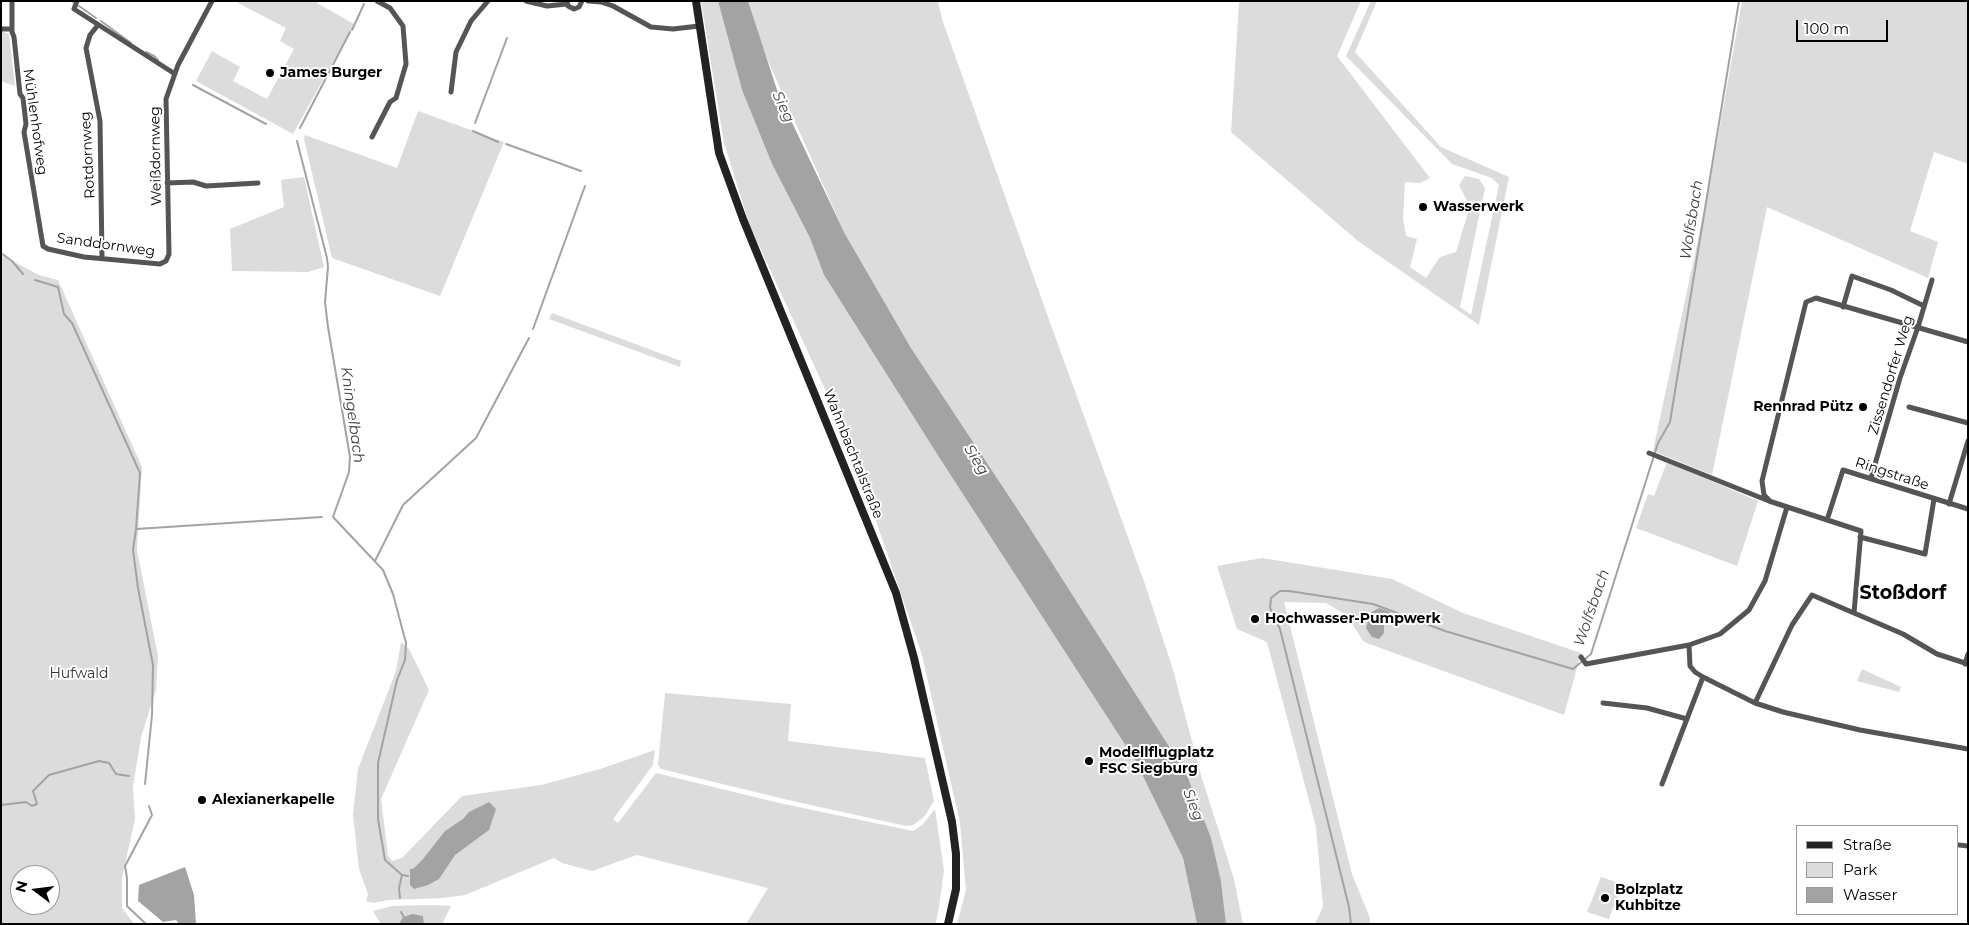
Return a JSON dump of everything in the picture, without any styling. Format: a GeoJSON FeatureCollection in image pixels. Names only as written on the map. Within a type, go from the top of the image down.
{"type":"FeatureCollection","features":[{"type":"Feature","properties":{"kind":"main road","name":"Wahnbachtalstraße"},"geometry":{"type":"LineString","coordinates":[[696,1],[719,153],[743,219],[896,593],[914,658],[952,822],[956,854],[956,889],[948,924]]}},
{"type":"Feature","properties":{"kind":"street","name":"Mühlenhofweg"},"geometry":{"type":"LineString","coordinates":[[12,1],[12,29],[17,56],[20,94],[23,98],[26,124],[24,132],[43,246]]}},
{"type":"Feature","properties":{"kind":"street"},"geometry":{"type":"LineString","coordinates":[[76,1],[74,9],[175,74]]}},
{"type":"Feature","properties":{"kind":"street","name":"Weißdornweg"},"geometry":{"type":"LineString","coordinates":[[166,261],[169,254],[166,99],[175,74],[212,1]]}},
{"type":"Feature","properties":{"kind":"street"},"geometry":{"type":"LineString","coordinates":[[372,137],[390,102],[396,98],[406,64],[403,26],[390,8],[377,1]]}},
{"type":"Feature","properties":{"kind":"street"},"geometry":{"type":"LineString","coordinates":[[451,92],[456,52],[471,21],[488,1]]}},
{"type":"Feature","properties":{"kind":"street"},"geometry":{"type":"LineString","coordinates":[[526,1],[547,6],[567,2],[574,9],[579,7],[582,1]]}},
{"type":"Feature","properties":{"kind":"street"},"geometry":{"type":"LineString","coordinates":[[588,1],[601,2],[613,6],[651,27],[673,29],[699,26]]}},
{"type":"Feature","properties":{"kind":"street","name":"Rotdornweg"},"geometry":{"type":"LineString","coordinates":[[98,24],[90,35],[86,48],[100,121],[102,258]]}},
{"type":"Feature","properties":{"kind":"street"},"geometry":{"type":"LineString","coordinates":[[1,29],[12,29]]}},
{"type":"Feature","properties":{"kind":"street"},"geometry":{"type":"LineString","coordinates":[[167,183],[193,182],[206,186],[258,183]]}},
{"type":"Feature","properties":{"kind":"street","name":"Sanddornweg"},"geometry":{"type":"LineString","coordinates":[[43,246],[48,249],[84,257],[160,264],[166,261]]}},
{"type":"Feature","properties":{"kind":"street"},"geometry":{"type":"LineString","coordinates":[[1843,307],[1852,276],[1891,290],[1924,306]]}},
{"type":"Feature","properties":{"kind":"street","name":"Zissendorfer Weg"},"geometry":{"type":"LineString","coordinates":[[1871,478],[1900,378],[1932,280]]}},
{"type":"Feature","properties":{"kind":"street"},"geometry":{"type":"LineString","coordinates":[[1769,500],[1764,495],[1762,481],[1806,302],[1816,298],[1968,342]]}},
{"type":"Feature","properties":{"kind":"street"},"geometry":{"type":"LineString","coordinates":[[1909,407],[1968,423]]}},
{"type":"Feature","properties":{"kind":"street"},"geometry":{"type":"LineString","coordinates":[[1949,504],[1968,441]]}},
{"type":"Feature","properties":{"kind":"street"},"geometry":{"type":"LineString","coordinates":[[1649,453],[1787,507],[1861,530],[1854,612]]}},
{"type":"Feature","properties":{"kind":"street","name":"Ringstraße"},"geometry":{"type":"LineString","coordinates":[[1827,520],[1843,470],[1968,509]]}},
{"type":"Feature","properties":{"kind":"street"},"geometry":{"type":"LineString","coordinates":[[1860,537],[1925,554],[1934,499]]}},
{"type":"Feature","properties":{"kind":"street"},"geometry":{"type":"LineString","coordinates":[[1581,657],[1586,664],[1688,645],[1720,634],[1749,610],[1765,581],[1787,507]]}},
{"type":"Feature","properties":{"kind":"street"},"geometry":{"type":"LineString","coordinates":[[1755,704],[1792,625],[1812,595],[1903,634],[1937,654],[1966,664],[1968,654]]}},
{"type":"Feature","properties":{"kind":"street"},"geometry":{"type":"LineString","coordinates":[[1688,645],[1690,666],[1695,672],[1755,704],[1860,730],[1968,749]]}},
{"type":"Feature","properties":{"kind":"street"},"geometry":{"type":"LineString","coordinates":[[1662,784],[1703,677]]}},
{"type":"Feature","properties":{"kind":"street"},"geometry":{"type":"LineString","coordinates":[[1602,703],[1646,708],[1687,719]]}},
{"type":"Feature","properties":{"kind":"green space"},"geometry":{"type":"Polygon","coordinates":[[[239,1],[317,1],[317,3],[354,24],[293,134],[196,81],[212,51],[240,67],[233,81],[267,99],[294,49],[280,41],[286,28],[238,3],[239,1]]]}},
{"type":"Feature","properties":{"kind":"green space"},"geometry":{"type":"Polygon","coordinates":[[[701,1],[718,1],[742,90],[772,164],[810,238],[824,275],[1135,760],[1183,858],[1197,924],[957,924],[966,890],[960,823],[922,655],[861,477],[824,387],[750,226],[724,143],[701,1]]]}},
{"type":"Feature","properties":{"kind":"green space"},"geometry":{"type":"Polygon","coordinates":[[[748,1],[938,1],[942,19],[1146,587],[1173,670],[1201,775],[1234,879],[1243,924],[1226,924],[1221,881],[1186,773],[1026,522],[911,348],[845,234],[764,52],[748,1]]]}},
{"type":"Feature","properties":{"kind":"green space"},"geometry":{"type":"Polygon","coordinates":[[[1239,1],[1361,1],[1337,56],[1430,178],[1420,183],[1405,182],[1403,219],[1406,236],[1417,239],[1410,267],[1426,278],[1440,257],[1456,252],[1470,206],[1459,185],[1465,176],[1479,179],[1485,188],[1460,307],[1471,315],[1499,185],[1492,178],[1452,164],[1346,56],[1371,1],[1377,1],[1355,52],[1441,147],[1509,177],[1479,325],[1358,241],[1231,132],[1239,1]]]}},
{"type":"Feature","properties":{"kind":"green space"},"geometry":{"type":"Polygon","coordinates":[[[1742,1],[1968,1],[1968,164],[1934,152],[1910,231],[1938,242],[1928,278],[1767,207],[1712,475],[1653,451],[1710,183],[1742,1]]]}},
{"type":"Feature","properties":{"kind":"green space"},"geometry":{"type":"Polygon","coordinates":[[[1,31],[9,34],[15,86],[1,81],[1,31]]]}},
{"type":"Feature","properties":{"kind":"green space"},"geometry":{"type":"Polygon","coordinates":[[[418,111],[504,142],[440,296],[332,258],[304,139],[305,135],[397,168],[418,111]]]}},
{"type":"Feature","properties":{"kind":"green space"},"geometry":{"type":"Polygon","coordinates":[[[304,177],[324,267],[308,272],[232,271],[230,229],[284,207],[281,180],[304,177]]]}},
{"type":"Feature","properties":{"kind":"green space","name":"Hufwald"},"geometry":{"type":"Polygon","coordinates":[[[1,255],[39,275],[58,280],[142,467],[137,550],[158,656],[156,690],[141,737],[133,787],[135,819],[122,878],[122,908],[134,924],[1,924],[1,255]]]}},
{"type":"Feature","properties":{"kind":"green space"},"geometry":{"type":"Polygon","coordinates":[[[552,313],[681,361],[680,367],[549,319],[552,313]]]}},
{"type":"Feature","properties":{"kind":"green space"},"geometry":{"type":"Polygon","coordinates":[[[1667,462],[1758,501],[1737,566],[1636,528],[1648,494],[1654,496],[1667,462]]]}},
{"type":"Feature","properties":{"kind":"green space"},"geometry":{"type":"Polygon","coordinates":[[[1262,558],[1392,579],[1463,613],[1581,653],[1564,715],[1364,642],[1346,615],[1326,603],[1284,602],[1352,874],[1370,918],[1370,924],[1315,924],[1323,907],[1316,827],[1267,642],[1237,629],[1217,566],[1262,558]]]}},
{"type":"Feature","properties":{"kind":"green space"},"geometry":{"type":"Polygon","coordinates":[[[401,642],[409,649],[429,690],[381,799],[388,856],[392,861],[402,858],[462,796],[541,785],[600,769],[655,750],[653,765],[613,819],[618,823],[656,773],[779,803],[913,831],[923,824],[935,809],[944,870],[935,924],[746,924],[768,888],[637,855],[592,871],[562,863],[554,858],[465,895],[443,898],[388,900],[374,903],[366,901],[368,894],[359,869],[353,815],[358,769],[396,671],[401,642]]]}},
{"type":"Feature","properties":{"kind":"green space"},"geometry":{"type":"Polygon","coordinates":[[[1862,669],[1901,687],[1899,692],[1857,681],[1862,669]]]}},
{"type":"Feature","properties":{"kind":"green space"},"geometry":{"type":"Polygon","coordinates":[[[665,693],[791,704],[788,741],[925,758],[934,801],[924,817],[913,825],[906,826],[661,769],[658,765],[665,693]]]}},
{"type":"Feature","properties":{"kind":"green space","name":"Bolzplatz Kuhbitze"},"geometry":{"type":"Polygon","coordinates":[[[1601,877],[1622,884],[1609,919],[1587,912],[1601,877]]]}},
{"type":"Feature","properties":{"kind":"green space"},"geometry":{"type":"Polygon","coordinates":[[[392,906],[451,906],[442,924],[424,924],[423,916],[402,920],[399,924],[381,924],[373,911],[392,906]]]}},
{"type":"Feature","properties":{"kind":"water","name":"Sieg"},"geometry":{"type":"Polygon","coordinates":[[[718,1],[748,1],[778,93],[845,234],[911,348],[1026,522],[1186,773],[1211,838],[1221,881],[1226,924],[1197,924],[1183,858],[1135,760],[824,275],[810,238],[772,164],[742,90],[718,1]]]}},
{"type":"Feature","properties":{"kind":"water"},"geometry":{"type":"Polygon","coordinates":[[[1379,608],[1390,612],[1390,617],[1384,624],[1384,633],[1379,639],[1372,637],[1366,628],[1372,612],[1379,608]]]}},
{"type":"Feature","properties":{"kind":"water"},"geometry":{"type":"Polygon","coordinates":[[[489,802],[496,809],[489,830],[455,855],[439,879],[414,889],[410,885],[410,869],[413,869],[423,859],[445,831],[463,819],[469,812],[489,802]]]}},
{"type":"Feature","properties":{"kind":"water"},"geometry":{"type":"Polygon","coordinates":[[[185,867],[194,895],[196,924],[179,924],[176,920],[163,922],[138,901],[139,885],[185,867]]]}},
{"type":"Feature","properties":{"kind":"water"},"geometry":{"type":"Polygon","coordinates":[[[413,914],[423,916],[424,924],[399,924],[403,917],[413,914]]]}},
{"type":"Feature","properties":{"kind":"waterway","name":"Wolfsbach"},"geometry":{"type":"LineString","coordinates":[[1351,924],[1349,907],[1280,629],[1270,608],[1271,598],[1280,591],[1289,591],[1373,604],[1445,631],[1573,669],[1591,654],[1658,443],[1670,422],[1739,1]]}},
{"type":"Feature","properties":{"kind":"waterway"},"geometry":{"type":"LineString","coordinates":[[352,30],[364,4]]}},
{"type":"Feature","properties":{"kind":"waterway","name":"Kningelbach"},"geometry":{"type":"LineString","coordinates":[[79,6],[96,18]]}},
{"type":"Feature","properties":{"kind":"waterway","name":"Kningelbach"},"geometry":{"type":"LineString","coordinates":[[101,21],[131,43]]}},
{"type":"Feature","properties":{"kind":"waterway"},"geometry":{"type":"LineString","coordinates":[[300,128],[350,32]]}},
{"type":"Feature","properties":{"kind":"waterway"},"geometry":{"type":"LineString","coordinates":[[475,123],[507,38]]}},
{"type":"Feature","properties":{"kind":"waterway","name":"Kningelbach"},"geometry":{"type":"LineString","coordinates":[[146,52],[158,60]]}},
{"type":"Feature","properties":{"kind":"waterway","name":"Kningelbach"},"geometry":{"type":"LineString","coordinates":[[193,85],[266,124]]}},
{"type":"Feature","properties":{"kind":"waterway"},"geometry":{"type":"LineString","coordinates":[[473,131],[498,142]]}},
{"type":"Feature","properties":{"kind":"waterway","name":"Kningelbach"},"geometry":{"type":"LineString","coordinates":[[297,141],[327,258],[325,302],[350,457],[349,472],[333,517],[383,570],[393,594],[406,643],[405,660],[397,680],[378,763],[378,819],[385,860],[402,875],[399,888],[400,898]]}},
{"type":"Feature","properties":{"kind":"waterway"},"geometry":{"type":"LineString","coordinates":[[506,144],[581,171]]}},
{"type":"Feature","properties":{"kind":"waterway"},"geometry":{"type":"LineString","coordinates":[[533,329],[585,186]]}},
{"type":"Feature","properties":{"kind":"waterway"},"geometry":{"type":"LineString","coordinates":[[1,253],[12,261],[23,274]]}},
{"type":"Feature","properties":{"kind":"waterway"},"geometry":{"type":"LineString","coordinates":[[35,280],[58,287],[64,314],[72,323],[140,473],[136,529]]}},
{"type":"Feature","properties":{"kind":"waterway"},"geometry":{"type":"LineString","coordinates":[[375,561],[403,505],[476,438],[529,338]]}},
{"type":"Feature","properties":{"kind":"waterway"},"geometry":{"type":"LineString","coordinates":[[145,784],[152,715],[153,665],[138,588],[133,550],[136,529],[322,517]]}},
{"type":"Feature","properties":{"kind":"waterway"},"geometry":{"type":"LineString","coordinates":[[1,805],[26,802],[32,806],[37,804],[33,791],[49,775],[99,761],[109,763],[116,774],[129,776]]}},
{"type":"Feature","properties":{"kind":"waterway"},"geometry":{"type":"LineString","coordinates":[[146,924],[127,906],[125,866],[152,815],[149,806]]}},
{"type":"Feature","properties":{"kind":"waterway","name":"Kningelbach"},"geometry":{"type":"LineString","coordinates":[[402,875],[408,876]]}},
{"type":"Feature","properties":{"kind":"waterway","name":"Kningelbach"},"geometry":{"type":"LineString","coordinates":[[401,912],[405,919]]}},
{"type":"Feature","properties":{"kind":"place","name":"James Burger"},"geometry":{"type":"Point","coordinates":[270,73]}},
{"type":"Feature","properties":{"kind":"place","name":"Wasserwerk"},"geometry":{"type":"Point","coordinates":[1423,207]}},
{"type":"Feature","properties":{"kind":"place","name":"Rennrad Pütz"},"geometry":{"type":"Point","coordinates":[1863,407]}},
{"type":"Feature","properties":{"kind":"place","name":"Hochwasser-Pumpwerk"},"geometry":{"type":"Point","coordinates":[1255,619]}},
{"type":"Feature","properties":{"kind":"place","name":"Modellflugplatz FSC Siegburg"},"geometry":{"type":"Point","coordinates":[1089,761]}},
{"type":"Feature","properties":{"kind":"place","name":"Alexianerkapelle"},"geometry":{"type":"Point","coordinates":[202,800]}},
{"type":"Feature","properties":{"kind":"place","name":"Bolzplatz Kuhbitze"},"geometry":{"type":"Point","coordinates":[1605,898]}},
{"type":"Feature","properties":{"kind":"district","name":"Stoßdorf"},"geometry":{"type":"Point","coordinates":[1903,593]}}]}
